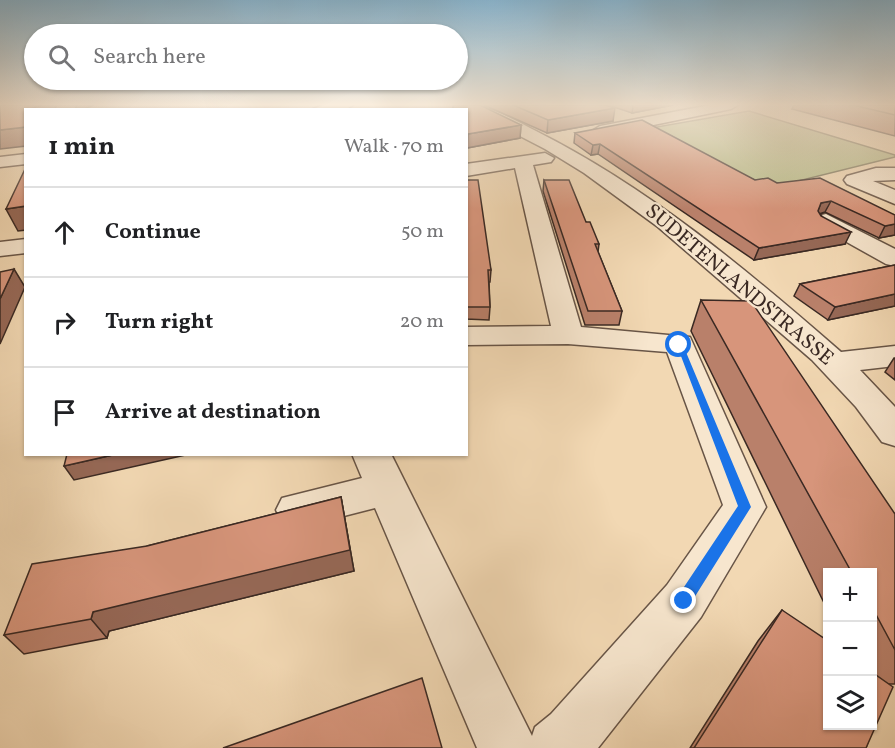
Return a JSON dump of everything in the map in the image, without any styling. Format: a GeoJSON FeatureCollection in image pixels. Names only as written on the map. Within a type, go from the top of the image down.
{"type":"FeatureCollection","features":[{"type":"Feature","properties":{"kind":"street","name":"SUDETENLANDSTRASSE"},"geometry":{"type":"LineString","coordinates":[[560,140],[709,255],[835,363],[895,433]]}},
{"type":"Feature","properties":{"kind":"street"},"geometry":{"type":"LineString","coordinates":[[468,170],[523,162],[574,140]]}},
{"type":"Feature","properties":{"kind":"street"},"geometry":{"type":"LineString","coordinates":[[0,162],[24,159]]}},
{"type":"Feature","properties":{"kind":"street"},"geometry":{"type":"LineString","coordinates":[[523,162],[568,335]]}},
{"type":"Feature","properties":{"kind":"street"},"geometry":{"type":"LineString","coordinates":[[895,174],[876,174],[854,180],[895,198]]}},
{"type":"Feature","properties":{"kind":"street"},"geometry":{"type":"LineString","coordinates":[[826,221],[895,259]]}},
{"type":"Feature","properties":{"kind":"street"},"geometry":{"type":"LineString","coordinates":[[0,249],[24,246]]}},
{"type":"Feature","properties":{"kind":"street"},"geometry":{"type":"LineString","coordinates":[[468,336],[568,335],[679,345],[745,507],[684,601],[572,735],[556,748]]}},
{"type":"Feature","properties":{"kind":"street"},"geometry":{"type":"LineString","coordinates":[[835,363],[895,356]]}},
{"type":"Feature","properties":{"kind":"street"},"geometry":{"type":"LineString","coordinates":[[258,520],[379,472],[507,748]]}},
{"type":"Feature","properties":{"kind":"green space"},"geometry":{"type":"Polygon","coordinates":[[[668,140],[845,140],[895,155],[895,157],[770,188],[668,140]]]}},
{"type":"Feature","properties":{"kind":"building"},"geometry":{"type":"Polygon","coordinates":[[[585,140],[679,140],[755,180],[768,178],[777,183],[820,178],[895,215],[895,224],[885,226],[831,201],[821,203],[818,211],[821,216],[851,232],[759,248],[600,144],[593,145],[585,140]]]}},
{"type":"Feature","properties":{"kind":"building"},"geometry":{"type":"Polygon","coordinates":[[[24,171],[24,206],[6,209],[24,171]]]}},
{"type":"Feature","properties":{"kind":"building"},"geometry":{"type":"Polygon","coordinates":[[[468,180],[478,180],[491,270],[488,270],[490,307],[468,307],[468,180]]]}},
{"type":"Feature","properties":{"kind":"building"},"geometry":{"type":"Polygon","coordinates":[[[544,180],[569,180],[586,222],[590,222],[599,244],[595,244],[622,311],[588,311],[544,180]]]}},
{"type":"Feature","properties":{"kind":"building"},"geometry":{"type":"Polygon","coordinates":[[[895,265],[895,294],[835,307],[800,284],[895,265]]]}},
{"type":"Feature","properties":{"kind":"building"},"geometry":{"type":"Polygon","coordinates":[[[14,269],[0,299],[0,272],[14,269]]]}},
{"type":"Feature","properties":{"kind":"building"},"geometry":{"type":"Polygon","coordinates":[[[701,300],[751,301],[895,514],[895,650],[877,616],[877,568],[849,568],[701,300]]]}},
{"type":"Feature","properties":{"kind":"building"},"geometry":{"type":"Polygon","coordinates":[[[66,456],[108,456],[64,466],[66,456]]]}},
{"type":"Feature","properties":{"kind":"building"},"geometry":{"type":"Polygon","coordinates":[[[341,497],[350,550],[93,612],[91,619],[4,635],[32,564],[147,546],[341,497]]]}},
{"type":"Feature","properties":{"kind":"building"},"geometry":{"type":"Polygon","coordinates":[[[782,610],[823,638],[823,730],[874,730],[866,748],[694,748],[782,610]]]}},
{"type":"Feature","properties":{"kind":"building"},"geometry":{"type":"Polygon","coordinates":[[[877,676],[893,687],[877,723],[877,676]]]}},
{"type":"Feature","properties":{"kind":"building"},"geometry":{"type":"Polygon","coordinates":[[[422,678],[442,748],[223,748],[422,678]]]}},
{"type":"Feature","properties":{"kind":"route"},"geometry":{"type":"LineString","coordinates":[[679,345],[745,507],[684,601]]}}]}
